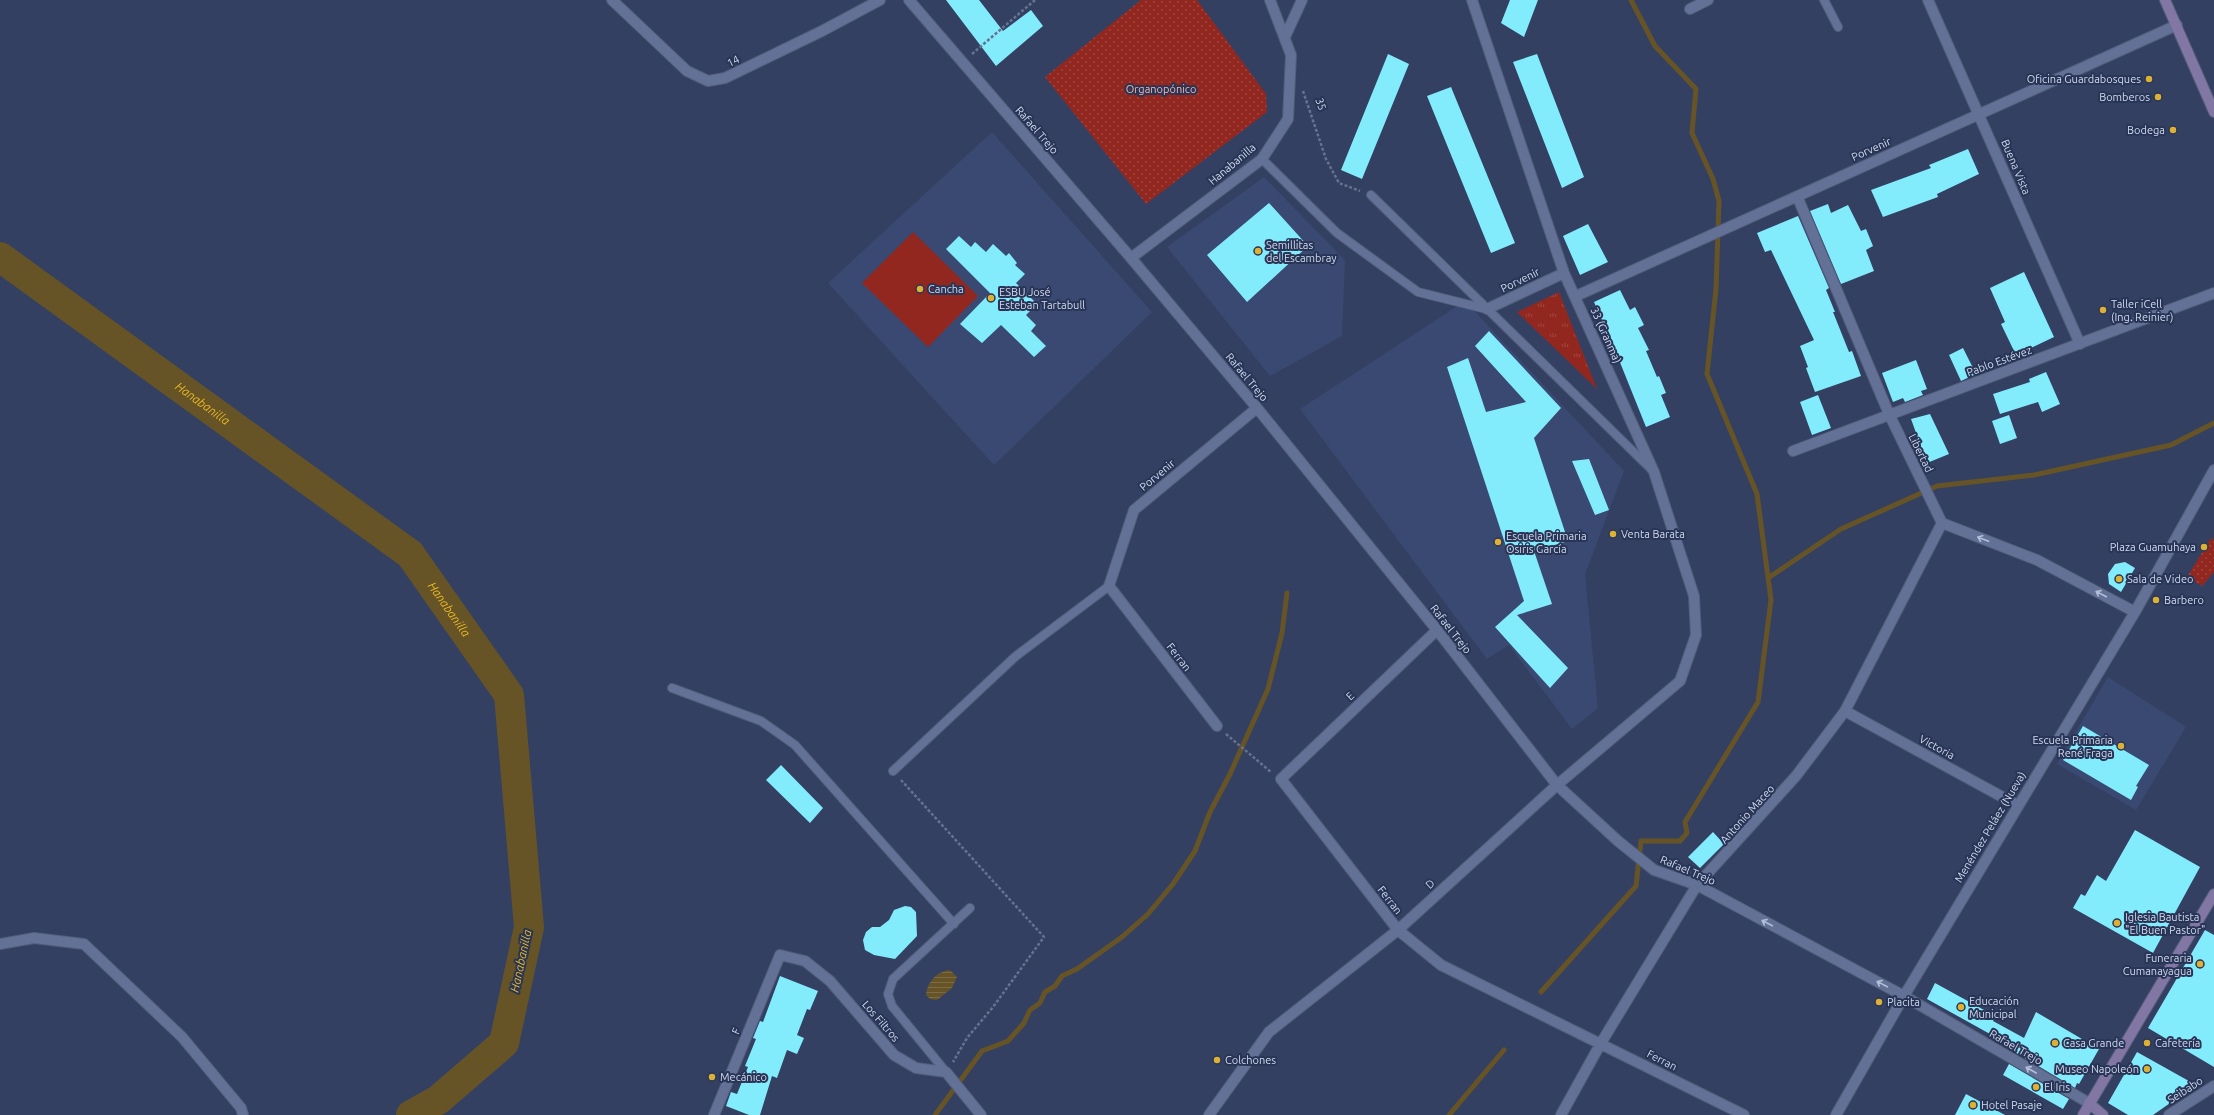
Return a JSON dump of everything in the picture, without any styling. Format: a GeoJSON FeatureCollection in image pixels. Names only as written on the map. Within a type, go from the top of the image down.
{"type":"FeatureCollection","features":[{"type":"Feature","properties":{"kind":"main road"},"geometry":{"type":"LineString","coordinates":[[2166,0],[2214,112]]}},
{"type":"Feature","properties":{"kind":"main road"},"geometry":{"type":"LineString","coordinates":[[2083,1115],[2214,894]]}},
{"type":"Feature","properties":{"kind":"main road","name":"Rafael Trejo"},"geometry":{"type":"LineString","coordinates":[[2089,1103],[2103,1115]]}},
{"type":"Feature","properties":{"kind":"street","name":"14"},"geometry":{"type":"LineString","coordinates":[[612,0],[687,71],[708,81],[725,78],[880,0]]}},
{"type":"Feature","properties":{"kind":"street","name":"Rafael Trejo"},"geometry":{"type":"LineString","coordinates":[[909,0],[1132,258],[1257,408],[1437,630],[1557,785],[1618,841],[1654,870],[1697,885],[1904,996],[2089,1103]]}},
{"type":"Feature","properties":{"kind":"street"},"geometry":{"type":"LineString","coordinates":[[1270,0],[1285,37]]}},
{"type":"Feature","properties":{"kind":"street"},"geometry":{"type":"LineString","coordinates":[[1285,37],[1302,0]]}},
{"type":"Feature","properties":{"kind":"street","name":"33 (Granma)"},"geometry":{"type":"LineString","coordinates":[[1472,0],[1564,273],[1576,296],[1654,472],[1694,596],[1696,635],[1680,681]]}},
{"type":"Feature","properties":{"kind":"street"},"geometry":{"type":"LineString","coordinates":[[1690,9],[1708,0]]}},
{"type":"Feature","properties":{"kind":"street","name":"Buena Vista"},"geometry":{"type":"LineString","coordinates":[[1928,0],[1980,114],[2080,344]]}},
{"type":"Feature","properties":{"kind":"street","name":"Porvenir"},"geometry":{"type":"LineString","coordinates":[[1576,296],[2177,25]]}},
{"type":"Feature","properties":{"kind":"street","name":"Hanabanilla"},"geometry":{"type":"LineString","coordinates":[[1132,258],[1262,158],[1288,118],[1291,55],[1285,37]]}},
{"type":"Feature","properties":{"kind":"street","name":"Libertad"},"geometry":{"type":"LineString","coordinates":[[1797,196],[1889,414],[1942,523]]}},
{"type":"Feature","properties":{"kind":"street","name":"Porvenir"},"geometry":{"type":"LineString","coordinates":[[1487,309],[1564,273]]}},
{"type":"Feature","properties":{"kind":"street","name":"Pablo Estévez"},"geometry":{"type":"LineString","coordinates":[[1793,451],[2214,293]]}},
{"type":"Feature","properties":{"kind":"street","name":"Porvenir"},"geometry":{"type":"LineString","coordinates":[[1109,586],[1134,510],[1257,408]]}},
{"type":"Feature","properties":{"kind":"street","name":"Menéndez Peláez (Nueva)"},"geometry":{"type":"LineString","coordinates":[[1836,1115],[1904,996],[2017,805],[2135,612],[2214,470]]}},
{"type":"Feature","properties":{"kind":"street"},"geometry":{"type":"LineString","coordinates":[[1942,523],[2038,560],[2135,612]]}},
{"type":"Feature","properties":{"kind":"street","name":"Antonio Maceo"},"geometry":{"type":"LineString","coordinates":[[1561,1115],[1601,1043],[1697,885],[1796,776],[1845,711],[1942,523]]}},
{"type":"Feature","properties":{"kind":"street","name":"Ferran"},"geometry":{"type":"LineString","coordinates":[[1109,586],[1217,726]]}},
{"type":"Feature","properties":{"kind":"street","name":"E"},"geometry":{"type":"LineString","coordinates":[[1281,779],[1437,630]]}},
{"type":"Feature","properties":{"kind":"street","name":"D"},"geometry":{"type":"LineString","coordinates":[[1209,1115],[1269,1032],[1398,930],[1557,785],[1680,681]]}},
{"type":"Feature","properties":{"kind":"street","name":"Victoria"},"geometry":{"type":"LineString","coordinates":[[1845,711],[2017,805]]}},
{"type":"Feature","properties":{"kind":"street","name":"Ferran"},"geometry":{"type":"LineString","coordinates":[[1281,779],[1398,930],[1441,965],[1744,1115]]}},
{"type":"Feature","properties":{"kind":"street"},"geometry":{"type":"LineString","coordinates":[[0,944],[34,938],[84,944],[182,1037],[242,1112]]}},
{"type":"Feature","properties":{"kind":"street","name":"Los Filtros"},"geometry":{"type":"LineString","coordinates":[[780,955],[804,961],[830,981],[894,1055],[916,1068],[946,1072]]}},
{"type":"Feature","properties":{"kind":"street","name":"F"},"geometry":{"type":"LineString","coordinates":[[714,1115],[780,955]]}},
{"type":"Feature","properties":{"kind":"street"},"geometry":{"type":"LineString","coordinates":[[946,1072],[981,1115]]}},
{"type":"Feature","properties":{"kind":"street","name":"Seibabo"},"geometry":{"type":"LineString","coordinates":[[2169,1115],[2214,1086]]}},
{"type":"Feature","properties":{"kind":"lane"},"geometry":{"type":"LineString","coordinates":[[1824,0],[1838,27]]}},
{"type":"Feature","properties":{"kind":"lane"},"geometry":{"type":"LineString","coordinates":[[1262,158],[1337,234],[1418,292],[1487,309]]}},
{"type":"Feature","properties":{"kind":"lane"},"geometry":{"type":"LineString","coordinates":[[1371,195],[1654,472]]}},
{"type":"Feature","properties":{"kind":"lane"},"geometry":{"type":"LineString","coordinates":[[893,770],[1016,656],[1109,586]]}},
{"type":"Feature","properties":{"kind":"lane"},"geometry":{"type":"LineString","coordinates":[[672,688],[761,721],[795,745],[954,924]]}},
{"type":"Feature","properties":{"kind":"lane"},"geometry":{"type":"LineString","coordinates":[[946,1072],[892,1006],[888,994],[893,979],[970,908]]}},
{"type":"Feature","properties":{"kind":"path"},"geometry":{"type":"LineString","coordinates":[[963,62],[1035,0]]}},
{"type":"Feature","properties":{"kind":"path","name":"35"},"geometry":{"type":"LineString","coordinates":[[1301,84],[1326,159],[1339,182],[1371,195]]}},
{"type":"Feature","properties":{"kind":"path"},"geometry":{"type":"LineString","coordinates":[[1217,726],[1281,779]]}},
{"type":"Feature","properties":{"kind":"shaded area","name":"ESBU José Esteban Tartabull"},"geometry":{"type":"Polygon","coordinates":[[[992,132],[1152,312],[994,465],[828,283],[992,132]]]}},
{"type":"Feature","properties":{"kind":"shaded area"},"geometry":{"type":"Polygon","coordinates":[[[1264,177],[1345,260],[1342,336],[1270,376],[1167,247],[1264,177]]]}},
{"type":"Feature","properties":{"kind":"shaded area","name":"Escuela Primaria Osiris García"},"geometry":{"type":"Polygon","coordinates":[[[1465,301],[1624,471],[1585,574],[1598,708],[1572,729],[1509,645],[1487,659],[1300,409],[1465,301]]]}},
{"type":"Feature","properties":{"kind":"shaded area","name":"Escuela Primaria René Fraga"},"geometry":{"type":"Polygon","coordinates":[[[2108,677],[2186,727],[2136,810],[2057,764],[2108,677]]]}},
{"type":"Feature","properties":{"kind":"shaded area"},"geometry":{"type":"Polygon","coordinates":[[[948,970],[957,977],[952,988],[937,1000],[930,999],[926,995],[930,982],[940,973],[948,970]]]}},
{"type":"Feature","properties":{"kind":"green space","name":"Organopónico"},"geometry":{"type":"Polygon","coordinates":[[[1141,0],[1197,0],[1266,94],[1267,112],[1146,204],[1045,77],[1141,0]]]}},
{"type":"Feature","properties":{"kind":"green space","name":"Cancha"},"geometry":{"type":"Polygon","coordinates":[[[913,232],[978,296],[928,347],[862,283],[913,232]]]}},
{"type":"Feature","properties":{"kind":"green space"},"geometry":{"type":"Polygon","coordinates":[[[1559,292],[1597,389],[1517,312],[1559,292]]]}},
{"type":"Feature","properties":{"kind":"green space"},"geometry":{"type":"Polygon","coordinates":[[[2211,538],[2214,540],[2214,572],[2202,586],[2187,577],[2211,538]]]}},
{"type":"Feature","properties":{"kind":"building"},"geometry":{"type":"Polygon","coordinates":[[[946,0],[979,0],[1003,31],[1031,10],[1043,26],[996,66],[946,0]]]}},
{"type":"Feature","properties":{"kind":"building"},"geometry":{"type":"Polygon","coordinates":[[[1510,0],[1538,0],[1524,37],[1501,23],[1510,0]]]}},
{"type":"Feature","properties":{"kind":"building"},"geometry":{"type":"Polygon","coordinates":[[[1388,54],[1409,64],[1362,179],[1341,170],[1388,54]]]}},
{"type":"Feature","properties":{"kind":"building"},"geometry":{"type":"Polygon","coordinates":[[[1537,54],[1584,177],[1562,188],[1513,62],[1537,54]]]}},
{"type":"Feature","properties":{"kind":"building"},"geometry":{"type":"Polygon","coordinates":[[[1451,87],[1515,243],[1491,253],[1427,96],[1451,87]]]}},
{"type":"Feature","properties":{"kind":"building"},"geometry":{"type":"Polygon","coordinates":[[[1968,149],[1979,174],[1937,194],[1938,197],[1883,217],[1871,190],[1931,168],[1929,165],[1968,149]]]}},
{"type":"Feature","properties":{"kind":"building","name":"Semillitas del Escambray"},"geometry":{"type":"Polygon","coordinates":[[[1269,203],[1308,246],[1247,302],[1207,255],[1269,203]]]}},
{"type":"Feature","properties":{"kind":"building"},"geometry":{"type":"Polygon","coordinates":[[[1828,204],[1831,213],[1848,205],[1861,231],[1866,229],[1873,246],[1866,250],[1874,271],[1841,284],[1810,211],[1828,204]]]}},
{"type":"Feature","properties":{"kind":"building"},"geometry":{"type":"Polygon","coordinates":[[[1798,216],[1829,288],[1826,290],[1835,312],[1833,312],[1849,352],[1852,351],[1861,376],[1815,392],[1800,346],[1814,340],[1771,250],[1765,252],[1757,233],[1798,216]]]}},
{"type":"Feature","properties":{"kind":"building"},"geometry":{"type":"Polygon","coordinates":[[[1588,224],[1608,262],[1580,275],[1563,236],[1588,224]]]}},
{"type":"Feature","properties":{"kind":"building"},"geometry":{"type":"Polygon","coordinates":[[[959,236],[971,247],[975,242],[986,252],[993,244],[1006,256],[1009,253],[1017,263],[1015,265],[1025,274],[1016,283],[1037,304],[1026,315],[1036,325],[1031,331],[1046,346],[1034,357],[1001,325],[982,343],[960,324],[990,293],[946,249],[959,236]]]}},
{"type":"Feature","properties":{"kind":"building"},"geometry":{"type":"Polygon","coordinates":[[[2024,272],[2054,337],[2016,355],[2001,324],[2005,322],[1990,288],[2024,272]]]}},
{"type":"Feature","properties":{"kind":"building"},"geometry":{"type":"Polygon","coordinates":[[[1620,290],[1630,310],[1635,307],[1644,325],[1638,328],[1649,350],[1646,351],[1657,377],[1659,376],[1666,393],[1661,395],[1670,417],[1646,427],[1594,302],[1620,290]]]}},
{"type":"Feature","properties":{"kind":"building"},"geometry":{"type":"Polygon","coordinates":[[[1489,331],[1561,408],[1534,438],[1568,541],[1534,551],[1552,604],[1517,615],[1568,668],[1550,688],[1495,627],[1524,601],[1447,367],[1468,358],[1486,412],[1526,402],[1475,346],[1489,331]]]}},
{"type":"Feature","properties":{"kind":"building"},"geometry":{"type":"Polygon","coordinates":[[[1963,348],[1976,374],[1961,381],[1949,355],[1963,348]]]}},
{"type":"Feature","properties":{"kind":"building"},"geometry":{"type":"Polygon","coordinates":[[[1916,360],[1927,389],[1921,391],[1923,395],[1905,402],[1903,398],[1893,402],[1882,373],[1916,360]]]}},
{"type":"Feature","properties":{"kind":"building"},"geometry":{"type":"Polygon","coordinates":[[[2046,372],[2060,404],[2042,412],[2038,402],[2000,414],[1993,394],[2030,382],[2029,379],[2046,372]]]}},
{"type":"Feature","properties":{"kind":"building"},"geometry":{"type":"Polygon","coordinates":[[[1818,395],[1831,428],[1812,435],[1800,402],[1818,395]]]}},
{"type":"Feature","properties":{"kind":"building"},"geometry":{"type":"Polygon","coordinates":[[[1930,414],[1949,454],[1927,463],[1911,419],[1930,414]]]}},
{"type":"Feature","properties":{"kind":"building"},"geometry":{"type":"Polygon","coordinates":[[[2009,415],[2017,438],[2000,444],[1992,421],[2009,415]]]}},
{"type":"Feature","properties":{"kind":"building"},"geometry":{"type":"Polygon","coordinates":[[[1589,459],[1609,510],[1595,515],[1572,461],[1589,459]]]}},
{"type":"Feature","properties":{"kind":"building","name":"Sala de Video"},"geometry":{"type":"Polygon","coordinates":[[[2125,562],[2135,568],[2121,592],[2109,584],[2108,574],[2115,564],[2125,562]]]}},
{"type":"Feature","properties":{"kind":"building"},"geometry":{"type":"Polygon","coordinates":[[[2083,726],[2149,765],[2136,786],[2138,787],[2131,800],[2063,760],[2083,726]]]}},
{"type":"Feature","properties":{"kind":"building"},"geometry":{"type":"Polygon","coordinates":[[[781,765],[823,808],[810,823],[766,780],[781,765]]]}},
{"type":"Feature","properties":{"kind":"building"},"geometry":{"type":"Polygon","coordinates":[[[2135,830],[2200,867],[2153,953],[2073,908],[2081,894],[2085,896],[2097,875],[2106,881],[2135,830]]]}},
{"type":"Feature","properties":{"kind":"building"},"geometry":{"type":"Polygon","coordinates":[[[1713,832],[1724,844],[1700,868],[1688,857],[1713,832]]]}},
{"type":"Feature","properties":{"kind":"building"},"geometry":{"type":"Polygon","coordinates":[[[905,906],[911,907],[916,912],[917,936],[895,959],[874,955],[865,950],[863,940],[866,932],[872,927],[880,927],[889,920],[894,910],[905,906]]]}},
{"type":"Feature","properties":{"kind":"building"},"geometry":{"type":"Polygon","coordinates":[[[2205,930],[2214,935],[2214,1067],[2148,1028],[2205,930]]]}},
{"type":"Feature","properties":{"kind":"building"},"geometry":{"type":"Polygon","coordinates":[[[780,976],[818,991],[810,1010],[807,1009],[797,1035],[804,1038],[797,1054],[787,1050],[777,1078],[772,1076],[760,1115],[749,1115],[726,1106],[731,1092],[737,1094],[748,1067],[745,1066],[756,1039],[753,1038],[760,1021],[763,1022],[780,976]]]}},
{"type":"Feature","properties":{"kind":"building"},"geometry":{"type":"Polygon","coordinates":[[[1935,983],[1995,1016],[1993,1021],[2024,1038],[2036,1012],[2099,1049],[2079,1084],[2077,1083],[2075,1088],[2015,1052],[2017,1049],[1927,999],[1935,983]]]}},
{"type":"Feature","properties":{"kind":"building","name":"Museo Napoleón"},"geometry":{"type":"Polygon","coordinates":[[[2137,1052],[2196,1085],[2153,1115],[2128,1115],[2108,1103],[2137,1052]]]}},
{"type":"Feature","properties":{"kind":"building","name":"El Iris"},"geometry":{"type":"Polygon","coordinates":[[[2009,1064],[2069,1099],[2063,1109],[2003,1075],[2009,1064]]]}},
{"type":"Feature","properties":{"kind":"building","name":"Hotel Pasaje"},"geometry":{"type":"Polygon","coordinates":[[[1966,1094],[2005,1115],[1955,1115],[1966,1094]]]}},
{"type":"Feature","properties":{"kind":"waterway"},"geometry":{"type":"LineString","coordinates":[[1541,992],[1636,886],[1641,841],[1680,841],[1687,833],[1685,822],[1758,702],[1771,600],[1757,494],[1707,374],[1716,289],[1719,201],[1713,179],[1692,133],[1696,89],[1655,46],[1631,0]]}},
{"type":"Feature","properties":{"kind":"waterway","name":"Hanabanilla"},"geometry":{"type":"LineString","coordinates":[[0,257],[410,554],[509,695],[529,927],[504,1043],[438,1100],[411,1115]]}},
{"type":"Feature","properties":{"kind":"waterway"},"geometry":{"type":"LineString","coordinates":[[1768,578],[1841,529],[1937,486],[2034,475],[2171,445],[2214,423]]}},
{"type":"Feature","properties":{"kind":"waterway"},"geometry":{"type":"LineString","coordinates":[[935,1115],[982,1051],[1008,1041],[1024,1023],[1030,1010],[1040,1003],[1045,992],[1055,986],[1062,976],[1077,969],[1122,937],[1148,914],[1173,884],[1195,851],[1210,812],[1230,774],[1268,689],[1282,633],[1287,593]]}},
{"type":"Feature","properties":{"kind":"waterway"},"geometry":{"type":"LineString","coordinates":[[1449,1115],[1504,1050]]}},
{"type":"Feature","properties":{"kind":"place","name":"Oficina Guardabosques"},"geometry":{"type":"Point","coordinates":[2149,79]}},
{"type":"Feature","properties":{"kind":"place","name":"Bomberos"},"geometry":{"type":"Point","coordinates":[2158,97]}},
{"type":"Feature","properties":{"kind":"place","name":"Bodega"},"geometry":{"type":"Point","coordinates":[2173,130]}},
{"type":"Feature","properties":{"kind":"place","name":"Semillitas del Escambray"},"geometry":{"type":"Point","coordinates":[1258,251]}},
{"type":"Feature","properties":{"kind":"place","name":"Cancha"},"geometry":{"type":"Point","coordinates":[920,289]}},
{"type":"Feature","properties":{"kind":"place","name":"ESBU José Esteban Tartabull"},"geometry":{"type":"Point","coordinates":[991,298]}},
{"type":"Feature","properties":{"kind":"place","name":"Taller iCell (Ing. Reinier)"},"geometry":{"type":"Point","coordinates":[2103,310]}},
{"type":"Feature","properties":{"kind":"place","name":"Venta Barata"},"geometry":{"type":"Point","coordinates":[1613,534]}},
{"type":"Feature","properties":{"kind":"place","name":"Escuela Primaria Osiris García"},"geometry":{"type":"Point","coordinates":[1498,542]}},
{"type":"Feature","properties":{"kind":"place","name":"Plaza Guamuhaya"},"geometry":{"type":"Point","coordinates":[2204,547]}},
{"type":"Feature","properties":{"kind":"place","name":"Sala de Video"},"geometry":{"type":"Point","coordinates":[2119,579]}},
{"type":"Feature","properties":{"kind":"place","name":"Barbero"},"geometry":{"type":"Point","coordinates":[2156,600]}},
{"type":"Feature","properties":{"kind":"place","name":"Escuela Primaria René Fraga"},"geometry":{"type":"Point","coordinates":[2121,746]}},
{"type":"Feature","properties":{"kind":"place","name":"Iglesia Bautista \"El Buen Pastor\""},"geometry":{"type":"Point","coordinates":[2117,923]}},
{"type":"Feature","properties":{"kind":"place","name":"Funeraria Cumanayagua"},"geometry":{"type":"Point","coordinates":[2200,964]}},
{"type":"Feature","properties":{"kind":"place","name":"Placita"},"geometry":{"type":"Point","coordinates":[1879,1002]}},
{"type":"Feature","properties":{"kind":"place","name":"Educación Municipal"},"geometry":{"type":"Point","coordinates":[1961,1007]}},
{"type":"Feature","properties":{"kind":"place","name":"Casa Grande"},"geometry":{"type":"Point","coordinates":[2055,1043]}},
{"type":"Feature","properties":{"kind":"place","name":"Cafetería"},"geometry":{"type":"Point","coordinates":[2147,1043]}},
{"type":"Feature","properties":{"kind":"place","name":"Colchones"},"geometry":{"type":"Point","coordinates":[1217,1060]}},
{"type":"Feature","properties":{"kind":"place","name":"Museo Napoleón"},"geometry":{"type":"Point","coordinates":[2147,1069]}},
{"type":"Feature","properties":{"kind":"place","name":"Mecánico"},"geometry":{"type":"Point","coordinates":[712,1077]}},
{"type":"Feature","properties":{"kind":"place","name":"El Iris"},"geometry":{"type":"Point","coordinates":[2036,1087]}},
{"type":"Feature","properties":{"kind":"place","name":"Hotel Pasaje"},"geometry":{"type":"Point","coordinates":[1973,1105]}}]}
